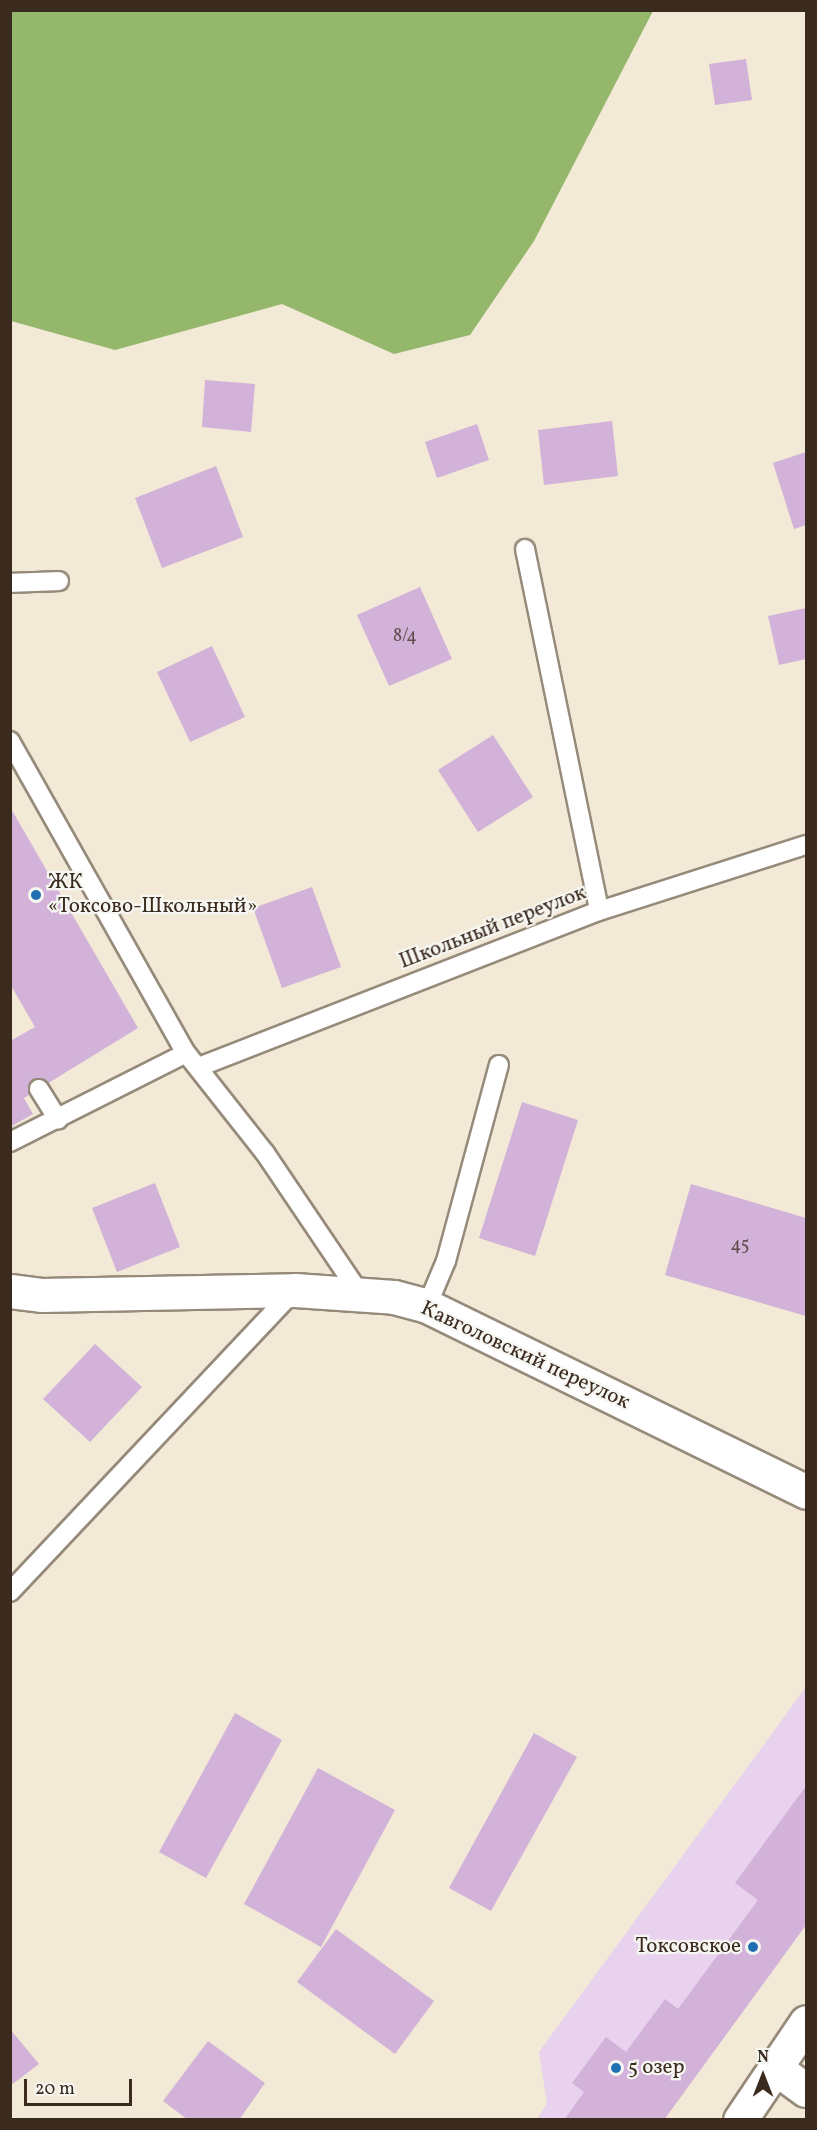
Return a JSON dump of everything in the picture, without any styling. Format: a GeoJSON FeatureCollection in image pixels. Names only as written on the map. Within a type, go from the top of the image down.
{"type":"FeatureCollection","features":[{"type":"Feature","properties":{"kind":"street","name":"Кавголовский переулок"},"geometry":{"type":"LineString","coordinates":[[10,1291],[41,1295],[295,1290],[358,1292],[427,1306],[807,1492]]}},
{"type":"Feature","properties":{"kind":"street"},"geometry":{"type":"LineString","coordinates":[[740,2120],[774,2067],[807,2022]]}},
{"type":"Feature","properties":{"kind":"street"},"geometry":{"type":"LineString","coordinates":[[774,2067],[807,2090]]}},
{"type":"Feature","properties":{"kind":"lane"},"geometry":{"type":"LineString","coordinates":[[525,549],[598,911]]}},
{"type":"Feature","properties":{"kind":"lane"},"geometry":{"type":"LineString","coordinates":[[10,583],[59,580]]}},
{"type":"Feature","properties":{"kind":"lane"},"geometry":{"type":"LineString","coordinates":[[10,741],[186,1053],[201,1066],[358,1292]]}},
{"type":"Feature","properties":{"kind":"lane","name":"Школьный переулок"},"geometry":{"type":"LineString","coordinates":[[201,1066],[598,911],[807,845]]}},
{"type":"Feature","properties":{"kind":"lane"},"geometry":{"type":"LineString","coordinates":[[10,1142],[58,1120],[186,1053]]}},
{"type":"Feature","properties":{"kind":"lane"},"geometry":{"type":"LineString","coordinates":[[427,1306],[446,1261],[499,1065]]}},
{"type":"Feature","properties":{"kind":"lane"},"geometry":{"type":"LineString","coordinates":[[39,1089],[58,1120]]}},
{"type":"Feature","properties":{"kind":"lane"},"geometry":{"type":"LineString","coordinates":[[10,1592],[295,1290]]}},
{"type":"Feature","properties":{"kind":"shaded area"},"geometry":{"type":"Polygon","coordinates":[[[806,1687],[806,1925],[664,2119],[536,2120],[547,2104],[539,2052],[806,1687]]]}},
{"type":"Feature","properties":{"kind":"green space"},"geometry":{"type":"Polygon","coordinates":[[[10,11],[653,11],[534,241],[470,335],[394,354],[282,304],[115,350],[11,321],[10,11]]]}},
{"type":"Feature","properties":{"kind":"building"},"geometry":{"type":"Polygon","coordinates":[[[746,59],[752,100],[715,105],[709,64],[746,59]]]}},
{"type":"Feature","properties":{"kind":"building"},"geometry":{"type":"Polygon","coordinates":[[[205,380],[255,384],[251,432],[202,427],[205,380]]]}},
{"type":"Feature","properties":{"kind":"building"},"geometry":{"type":"Polygon","coordinates":[[[612,421],[618,476],[544,485],[538,430],[612,421]]]}},
{"type":"Feature","properties":{"kind":"building"},"geometry":{"type":"Polygon","coordinates":[[[477,424],[489,460],[437,478],[425,442],[477,424]]]}},
{"type":"Feature","properties":{"kind":"building"},"geometry":{"type":"Polygon","coordinates":[[[806,452],[806,525],[794,529],[773,463],[806,452]]]}},
{"type":"Feature","properties":{"kind":"building"},"geometry":{"type":"Polygon","coordinates":[[[216,466],[243,537],[162,568],[135,498],[216,466]]]}},
{"type":"Feature","properties":{"kind":"building"},"geometry":{"type":"Polygon","coordinates":[[[420,587],[452,659],[389,686],[357,615],[420,587]]]}},
{"type":"Feature","properties":{"kind":"building"},"geometry":{"type":"Polygon","coordinates":[[[806,608],[806,659],[779,665],[768,616],[806,608]]]}},
{"type":"Feature","properties":{"kind":"building"},"geometry":{"type":"Polygon","coordinates":[[[212,646],[245,717],[190,742],[157,672],[212,646]]]}},
{"type":"Feature","properties":{"kind":"building"},"geometry":{"type":"Polygon","coordinates":[[[493,735],[533,797],[478,832],[438,770],[493,735]]]}},
{"type":"Feature","properties":{"kind":"building","name":"ЖК «Токсово-Школьный»"},"geometry":{"type":"Polygon","coordinates":[[[10,807],[138,1028],[24,1098],[33,1114],[10,1127],[10,1041],[35,1027],[10,984],[10,807]]]}},
{"type":"Feature","properties":{"kind":"building"},"geometry":{"type":"Polygon","coordinates":[[[312,887],[341,967],[282,988],[253,908],[312,887]]]}},
{"type":"Feature","properties":{"kind":"building"},"geometry":{"type":"Polygon","coordinates":[[[522,1102],[578,1120],[535,1256],[479,1238],[522,1102]]]}},
{"type":"Feature","properties":{"kind":"building"},"geometry":{"type":"Polygon","coordinates":[[[155,1183],[180,1247],[117,1272],[92,1208],[155,1183]]]}},
{"type":"Feature","properties":{"kind":"building"},"geometry":{"type":"Polygon","coordinates":[[[691,1184],[806,1218],[806,1316],[665,1275],[691,1184]]]}},
{"type":"Feature","properties":{"kind":"building"},"geometry":{"type":"Polygon","coordinates":[[[95,1344],[142,1387],[90,1442],[43,1399],[95,1344]]]}},
{"type":"Feature","properties":{"kind":"building"},"geometry":{"type":"Polygon","coordinates":[[[235,1713],[282,1740],[206,1878],[159,1852],[235,1713]]]}},
{"type":"Feature","properties":{"kind":"building"},"geometry":{"type":"Polygon","coordinates":[[[534,1733],[577,1757],[491,1911],[449,1888],[534,1733]]]}},
{"type":"Feature","properties":{"kind":"building"},"geometry":{"type":"Polygon","coordinates":[[[318,1768],[395,1810],[321,1947],[244,1904],[318,1768]]]}},
{"type":"Feature","properties":{"kind":"building"},"geometry":{"type":"Polygon","coordinates":[[[806,1786],[806,1925],[664,2120],[564,2120],[584,2092],[572,2083],[606,2037],[626,2052],[665,1999],[678,2009],[758,1900],[735,1883],[806,1786]]]}},
{"type":"Feature","properties":{"kind":"building"},"geometry":{"type":"Polygon","coordinates":[[[336,1929],[434,2001],[395,2054],[297,1982],[336,1929]]]}},
{"type":"Feature","properties":{"kind":"building"},"geometry":{"type":"Polygon","coordinates":[[[10,2029],[39,2064],[10,2086],[10,2029]]]}},
{"type":"Feature","properties":{"kind":"building"},"geometry":{"type":"Polygon","coordinates":[[[208,2041],[265,2083],[239,2120],[188,2120],[163,2101],[208,2041]]]}},
{"type":"Feature","properties":{"kind":"place","name":"ЖК «Токсово-Школьный»"},"geometry":{"type":"Point","coordinates":[36,895]}},
{"type":"Feature","properties":{"kind":"place","name":"Токсовское"},"geometry":{"type":"Point","coordinates":[753,1947]}},
{"type":"Feature","properties":{"kind":"place","name":"5 озер"},"geometry":{"type":"Point","coordinates":[616,2068]}}]}
